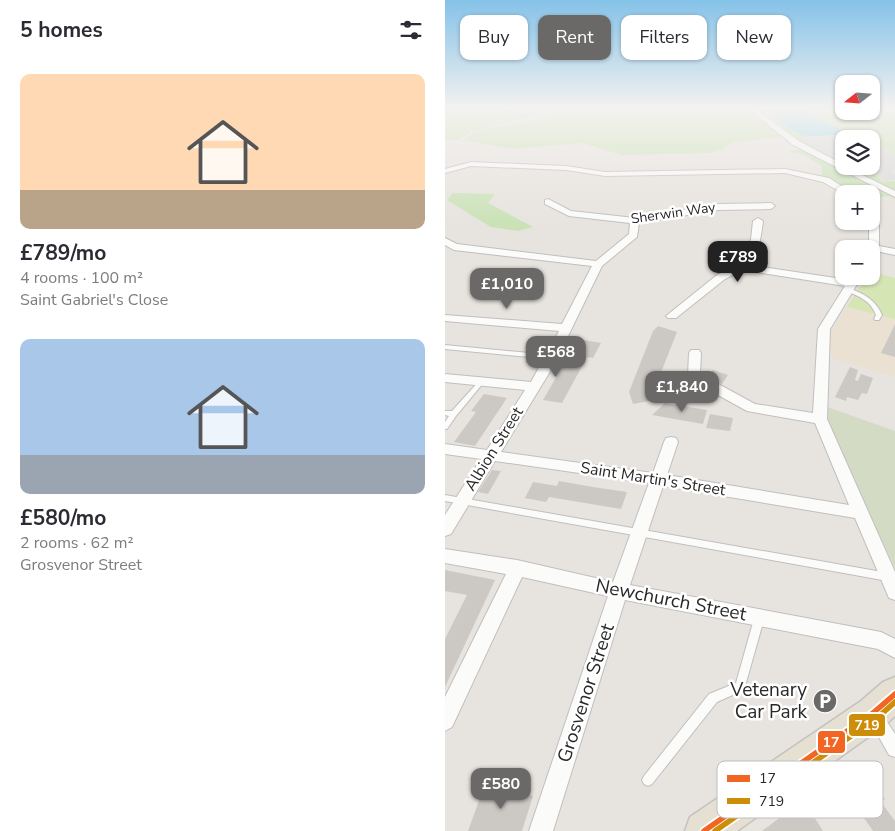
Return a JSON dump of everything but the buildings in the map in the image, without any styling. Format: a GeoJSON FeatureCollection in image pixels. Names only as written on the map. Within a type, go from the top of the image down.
{"type":"FeatureCollection","features":[{"type":"Feature","properties":{"kind":"main road"},"geometry":{"type":"LineString","coordinates":[[802,761],[884,703]]}},
{"type":"Feature","properties":{"kind":"main road"},"geometry":{"type":"LineString","coordinates":[[703,831],[721,818]]}},
{"type":"Feature","properties":{"kind":"street"},"geometry":{"type":"LineString","coordinates":[[806,148],[835,162]]}},
{"type":"Feature","properties":{"kind":"street"},"geometry":{"type":"LineString","coordinates":[[447,160],[449,169],[471,164],[566,168],[605,174],[785,171],[825,180],[835,185]]}},
{"type":"Feature","properties":{"kind":"street"},"geometry":{"type":"LineString","coordinates":[[861,175],[895,194]]}},
{"type":"Feature","properties":{"kind":"street","name":"Sherwin Way"},"geometry":{"type":"LineString","coordinates":[[548,202],[569,213],[635,221],[718,206],[771,206]]}},
{"type":"Feature","properties":{"kind":"street","name":"Albion Street"},"geometry":{"type":"LineString","coordinates":[[445,529],[551,357],[598,264],[634,235],[635,221]]}},
{"type":"Feature","properties":{"kind":"street"},"geometry":{"type":"LineString","coordinates":[[672,316],[721,277],[742,267],[750,257],[756,239],[758,221]]}},
{"type":"Feature","properties":{"kind":"street"},"geometry":{"type":"LineString","coordinates":[[445,241],[454,247],[598,264]]}},
{"type":"Feature","properties":{"kind":"street"},"geometry":{"type":"LineString","coordinates":[[880,251],[895,252]]}},
{"type":"Feature","properties":{"kind":"street"},"geometry":{"type":"LineString","coordinates":[[742,267],[835,281]]}},
{"type":"Feature","properties":{"kind":"street"},"geometry":{"type":"LineString","coordinates":[[851,285],[824,329],[821,419],[895,592]]}},
{"type":"Feature","properties":{"kind":"street"},"geometry":{"type":"LineString","coordinates":[[445,318],[566,328]]}},
{"type":"Feature","properties":{"kind":"street"},"geometry":{"type":"LineString","coordinates":[[695,353],[694,376],[752,408],[821,419]]}},
{"type":"Feature","properties":{"kind":"street"},"geometry":{"type":"LineString","coordinates":[[445,378],[533,387]]}},
{"type":"Feature","properties":{"kind":"street","name":"Grosvenor Street"},"geometry":{"type":"LineString","coordinates":[[541,831],[619,591],[671,442]]}},
{"type":"Feature","properties":{"kind":"street","name":"Saint Martin's Street"},"geometry":{"type":"LineString","coordinates":[[445,449],[659,479],[861,513]]}},
{"type":"Feature","properties":{"kind":"street","name":"Newchurch Street"},"geometry":{"type":"LineString","coordinates":[[445,556],[517,568],[619,591],[881,641],[895,649]]}},
{"type":"Feature","properties":{"kind":"street"},"geometry":{"type":"LineString","coordinates":[[445,720],[517,568]]}},
{"type":"Feature","properties":{"kind":"street"},"geometry":{"type":"LineString","coordinates":[[884,703],[895,748]]}},
{"type":"Feature","properties":{"kind":"lane"},"geometry":{"type":"LineString","coordinates":[[853,285],[875,305],[879,315],[877,319]]}},
{"type":"Feature","properties":{"kind":"lane"},"geometry":{"type":"LineString","coordinates":[[445,347],[551,357]]}},
{"type":"Feature","properties":{"kind":"lane"},"geometry":{"type":"LineString","coordinates":[[445,427],[482,381]]}},
{"type":"Feature","properties":{"kind":"lane"},"geometry":{"type":"LineString","coordinates":[[445,413],[455,414]]}},
{"type":"Feature","properties":{"kind":"lane"},"geometry":{"type":"LineString","coordinates":[[445,498],[889,577]]}},
{"type":"Feature","properties":{"kind":"lane"},"geometry":{"type":"LineString","coordinates":[[648,780],[713,698],[741,686],[759,618]]}},
{"type":"Feature","properties":{"kind":"shaded area"},"geometry":{"type":"Polygon","coordinates":[[[811,148],[835,148],[835,161],[811,148]]]}},
{"type":"Feature","properties":{"kind":"shaded area"},"geometry":{"type":"Polygon","coordinates":[[[880,148],[895,155],[895,170],[891,170],[895,175],[895,180],[883,180],[878,175],[880,175],[880,148]]]}},
{"type":"Feature","properties":{"kind":"shaded area"},"geometry":{"type":"Polygon","coordinates":[[[880,274],[895,278],[895,377],[832,358],[828,336],[861,285],[880,285],[880,274]]]}},
{"type":"Feature","properties":{"kind":"green space"},"geometry":{"type":"Polygon","coordinates":[[[599,148],[724,148],[708,153],[622,155],[599,148]]]}},
{"type":"Feature","properties":{"kind":"green space"},"geometry":{"type":"Polygon","coordinates":[[[884,148],[895,148],[895,154],[884,148]]]}},
{"type":"Feature","properties":{"kind":"green space"},"geometry":{"type":"Polygon","coordinates":[[[806,149],[835,162],[835,175],[876,175],[882,181],[895,181],[895,199],[889,196],[880,197],[880,185],[837,185],[822,177],[822,166],[803,154],[786,152],[806,149]]]}},
{"type":"Feature","properties":{"kind":"green space"},"geometry":{"type":"Polygon","coordinates":[[[453,193],[495,194],[488,203],[533,227],[518,231],[491,227],[447,200],[453,193]]]}},
{"type":"Feature","properties":{"kind":"green space"},"geometry":{"type":"Polygon","coordinates":[[[880,274],[895,278],[895,319],[847,307],[861,285],[880,285],[880,274]]]}},
{"type":"Feature","properties":{"kind":"green space"},"geometry":{"type":"Polygon","coordinates":[[[827,407],[895,431],[895,568],[824,418],[827,407]]]}},
{"type":"Feature","properties":{"kind":"transit line","name":"17"},"geometry":{"type":"LineString","coordinates":[[804,761],[873,713],[895,694]]}},
{"type":"Feature","properties":{"kind":"transit line","name":"719"},"geometry":{"type":"LineString","coordinates":[[815,761],[877,718],[895,702]]}},
{"type":"Feature","properties":{"kind":"transit line","name":"17"},"geometry":{"type":"LineString","coordinates":[[704,831],[723,818]]}},
{"type":"Feature","properties":{"kind":"transit line","name":"719"},"geometry":{"type":"LineString","coordinates":[[715,831],[734,818]]}},
{"type":"Feature","properties":{"kind":"place","name":"Vetenary Car Park"},"geometry":{"type":"Point","coordinates":[825,701]}}]}
